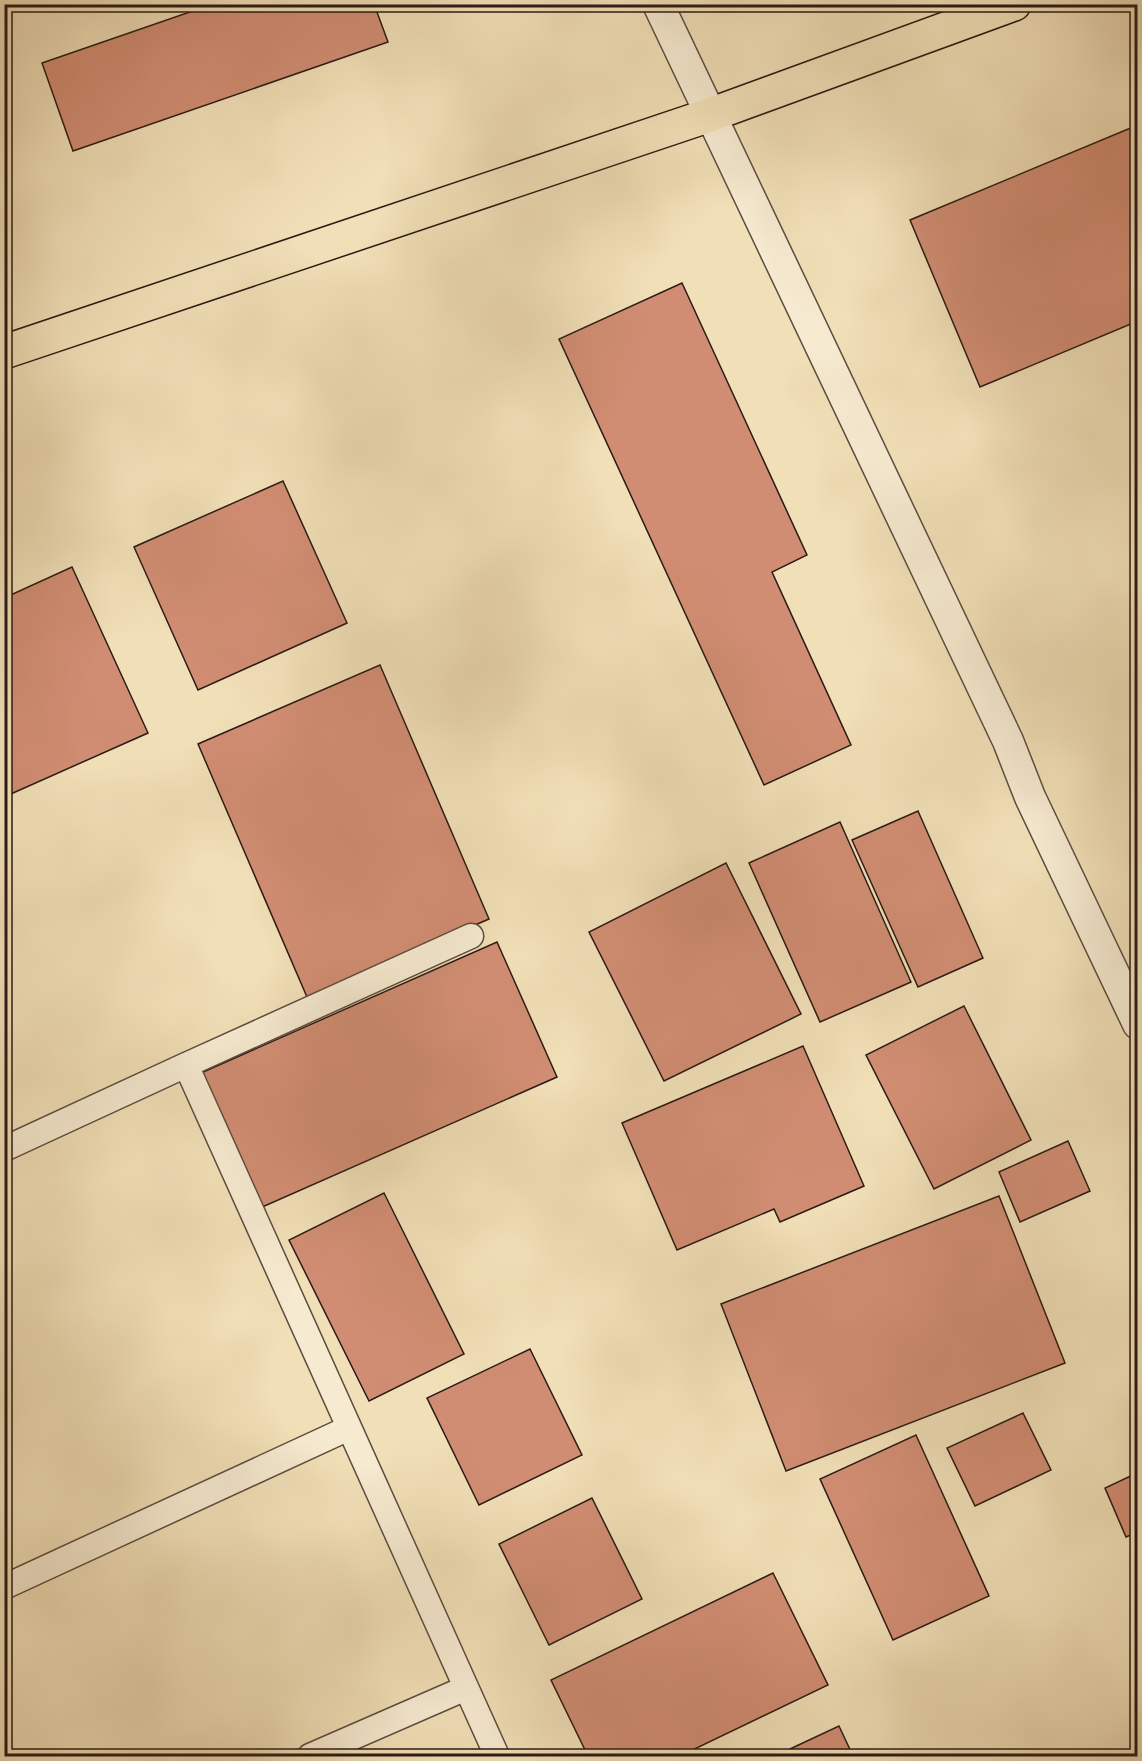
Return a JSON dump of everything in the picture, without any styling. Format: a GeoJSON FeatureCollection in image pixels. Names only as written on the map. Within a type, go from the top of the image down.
{"type":"FeatureCollection","features":[{"type":"Feature","properties":{"kind":"highway"},"geometry":{"type":"LineString","coordinates":[[4,352],[710,115],[1014,4]]}},
{"type":"Feature","properties":{"kind":"street"},"geometry":{"type":"LineString","coordinates":[[658,4],[1008,741],[1030,797],[1137,1024]]}},
{"type":"Feature","properties":{"kind":"street"},"geometry":{"type":"LineString","coordinates":[[4,1149],[471,936]]}},
{"type":"Feature","properties":{"kind":"street"},"geometry":{"type":"LineString","coordinates":[[186,1065],[497,1756]]}},
{"type":"Feature","properties":{"kind":"street"},"geometry":{"type":"LineString","coordinates":[[4,1587],[349,1428]]}},
{"type":"Feature","properties":{"kind":"street"},"geometry":{"type":"LineString","coordinates":[[310,1756],[466,1688]]}},
{"type":"Feature","properties":{"kind":"building"},"geometry":{"type":"Polygon","coordinates":[[[213,4],[374,4],[388,42],[73,151],[42,63],[213,4]]]}},
{"type":"Feature","properties":{"kind":"building"},"geometry":{"type":"Polygon","coordinates":[[[1133,127],[1138,136],[1138,321],[980,387],[910,220],[1133,127]]]}},
{"type":"Feature","properties":{"kind":"building"},"geometry":{"type":"Polygon","coordinates":[[[682,283],[807,555],[772,572],[851,745],[764,785],[559,339],[682,283]]]}},
{"type":"Feature","properties":{"kind":"building"},"geometry":{"type":"Polygon","coordinates":[[[283,481],[347,623],[198,690],[134,547],[283,481]]]}},
{"type":"Feature","properties":{"kind":"building"},"geometry":{"type":"Polygon","coordinates":[[[72,567],[148,733],[4,797],[4,598],[72,567]]]}},
{"type":"Feature","properties":{"kind":"building"},"geometry":{"type":"Polygon","coordinates":[[[380,665],[489,919],[307,997],[198,744],[380,665]]]}},
{"type":"Feature","properties":{"kind":"building"},"geometry":{"type":"Polygon","coordinates":[[[918,811],[983,958],[918,987],[852,840],[918,811]]]}},
{"type":"Feature","properties":{"kind":"building"},"geometry":{"type":"Polygon","coordinates":[[[840,822],[911,982],[820,1022],[749,863],[840,822]]]}},
{"type":"Feature","properties":{"kind":"building"},"geometry":{"type":"Polygon","coordinates":[[[726,863],[801,1014],[664,1081],[589,932],[726,863]]]}},
{"type":"Feature","properties":{"kind":"building"},"geometry":{"type":"Polygon","coordinates":[[[497,942],[557,1077],[260,1208],[201,1073],[497,942]]]}},
{"type":"Feature","properties":{"kind":"building"},"geometry":{"type":"Polygon","coordinates":[[[964,1006],[1031,1140],[934,1189],[866,1055],[964,1006]]]}},
{"type":"Feature","properties":{"kind":"building"},"geometry":{"type":"Polygon","coordinates":[[[803,1046],[864,1186],[780,1222],[774,1209],[677,1250],[622,1123],[803,1046]]]}},
{"type":"Feature","properties":{"kind":"building"},"geometry":{"type":"Polygon","coordinates":[[[1068,1141],[1090,1191],[1020,1222],[999,1172],[1068,1141]]]}},
{"type":"Feature","properties":{"kind":"building"},"geometry":{"type":"Polygon","coordinates":[[[384,1193],[464,1354],[369,1401],[289,1240],[384,1193]]]}},
{"type":"Feature","properties":{"kind":"building"},"geometry":{"type":"Polygon","coordinates":[[[999,1196],[1065,1363],[786,1471],[721,1304],[999,1196]]]}},
{"type":"Feature","properties":{"kind":"building"},"geometry":{"type":"Polygon","coordinates":[[[530,1349],[582,1455],[479,1505],[427,1398],[530,1349]]]}},
{"type":"Feature","properties":{"kind":"building"},"geometry":{"type":"Polygon","coordinates":[[[1023,1413],[1051,1470],[975,1506],[947,1448],[1023,1413]]]}},
{"type":"Feature","properties":{"kind":"building"},"geometry":{"type":"Polygon","coordinates":[[[916,1435],[989,1596],[893,1640],[820,1479],[916,1435]]]}},
{"type":"Feature","properties":{"kind":"building"},"geometry":{"type":"Polygon","coordinates":[[[1137,1473],[1138,1532],[1126,1537],[1105,1488],[1137,1473]]]}},
{"type":"Feature","properties":{"kind":"building"},"geometry":{"type":"Polygon","coordinates":[[[592,1498],[642,1599],[549,1645],[499,1544],[592,1498]]]}},
{"type":"Feature","properties":{"kind":"building"},"geometry":{"type":"Polygon","coordinates":[[[773,1573],[828,1685],[680,1756],[588,1756],[551,1680],[773,1573]]]}},
{"type":"Feature","properties":{"kind":"building"},"geometry":{"type":"Polygon","coordinates":[[[839,1726],[853,1756],[775,1756],[839,1726]]]}}]}
